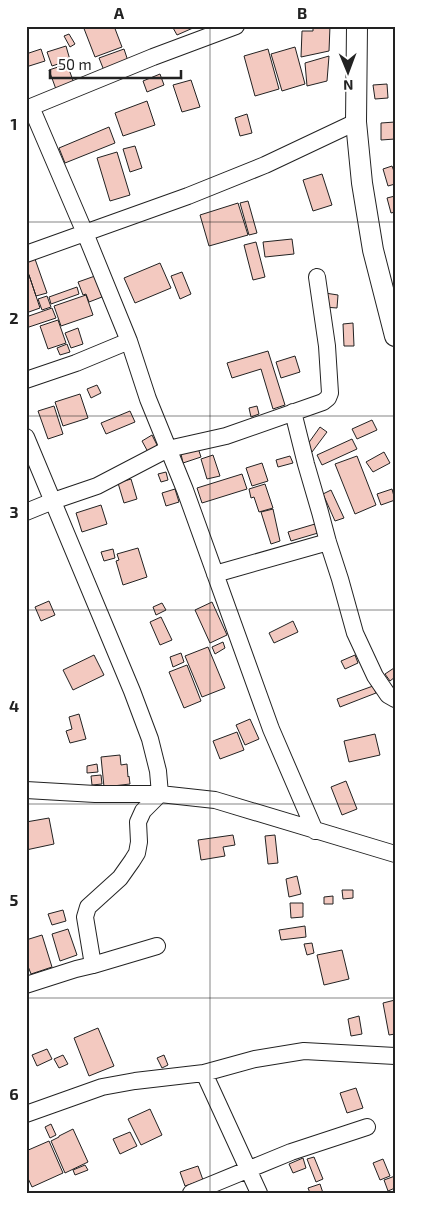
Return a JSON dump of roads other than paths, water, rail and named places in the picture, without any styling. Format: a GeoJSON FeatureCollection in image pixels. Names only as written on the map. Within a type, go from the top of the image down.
{"type":"FeatureCollection","features":[{"type":"Feature","properties":{"kind":"street"},"geometry":{"type":"LineString","coordinates":[[236,26],[153,57],[28,108],[85,233],[128,341],[148,399],[185,490],[216,574],[271,729],[315,831]]}},
{"type":"Feature","properties":{"kind":"street"},"geometry":{"type":"LineString","coordinates":[[357,26],[356,122],[362,183],[373,250],[395,336]]}},
{"type":"Feature","properties":{"kind":"street"},"geometry":{"type":"LineString","coordinates":[[26,254],[188,196],[265,165],[356,122]]}},
{"type":"Feature","properties":{"kind":"street"},"geometry":{"type":"LineString","coordinates":[[26,512],[97,486],[168,449],[226,436],[324,402],[330,393],[317,276]]}},
{"type":"Feature","properties":{"kind":"street"},"geometry":{"type":"LineString","coordinates":[[26,380],[76,363],[128,341]]}},
{"type":"Feature","properties":{"kind":"street"},"geometry":{"type":"LineString","coordinates":[[292,412],[355,633],[375,676],[388,694],[395,699]]}},
{"type":"Feature","properties":{"kind":"street"},"geometry":{"type":"LineString","coordinates":[[26,437],[125,674],[150,740],[158,772],[160,794]]}},
{"type":"Feature","properties":{"kind":"street"},"geometry":{"type":"LineString","coordinates":[[216,574],[328,542]]}},
{"type":"Feature","properties":{"kind":"street"},"geometry":{"type":"LineString","coordinates":[[26,790],[95,794],[160,794],[215,800],[237,805],[315,831],[395,854]]}},
{"type":"Feature","properties":{"kind":"street"},"geometry":{"type":"LineString","coordinates":[[93,965],[85,917],[88,907],[120,878],[137,853],[139,842],[138,822],[143,810],[160,794]]}},
{"type":"Feature","properties":{"kind":"street"},"geometry":{"type":"LineString","coordinates":[[26,985],[156,946]]}},
{"type":"Feature","properties":{"kind":"street"},"geometry":{"type":"LineString","coordinates":[[26,1114],[102,1087],[135,1080],[204,1073],[255,1059],[304,1051],[395,1056]]}},
{"type":"Feature","properties":{"kind":"street"},"geometry":{"type":"LineString","coordinates":[[204,1073],[260,1193]]}},
{"type":"Feature","properties":{"kind":"street"},"geometry":{"type":"LineString","coordinates":[[191,1193],[291,1152],[367,1127]]}}]}
